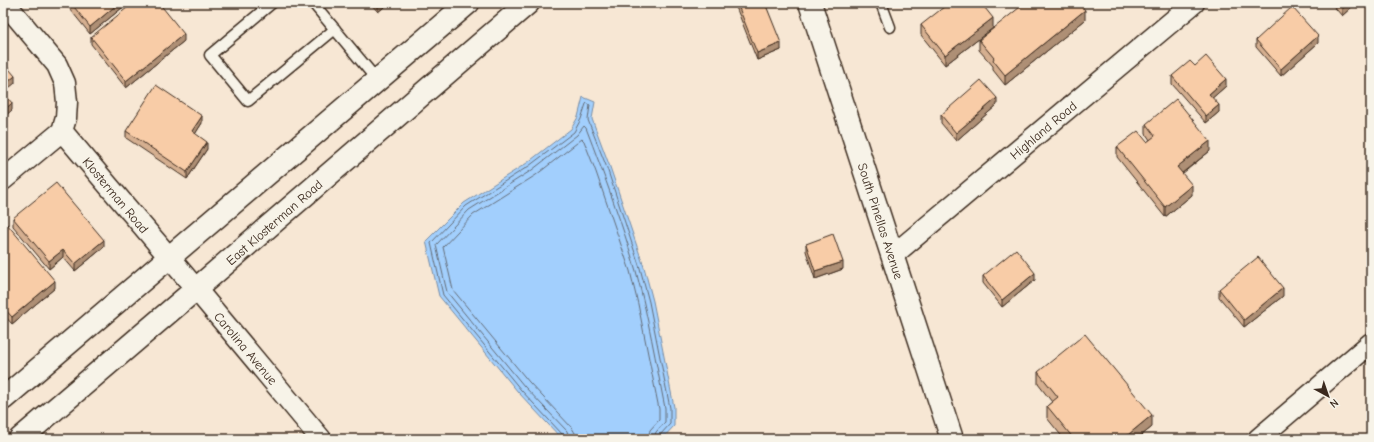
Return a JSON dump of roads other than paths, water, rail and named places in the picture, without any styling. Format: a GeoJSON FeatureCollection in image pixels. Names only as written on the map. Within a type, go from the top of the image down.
{"type":"FeatureCollection","features":[{"type":"Feature","properties":{"kind":"main road"},"geometry":{"type":"LineString","coordinates":[[3,399],[468,3]]}},
{"type":"Feature","properties":{"kind":"main road","name":"East Klosterman Road"},"geometry":{"type":"LineString","coordinates":[[20,439],[528,3]]}},
{"type":"Feature","properties":{"kind":"main road","name":"South Pinellas Avenue"},"geometry":{"type":"LineString","coordinates":[[810,3],[952,439]]}},
{"type":"Feature","properties":{"kind":"street"},"geometry":{"type":"LineString","coordinates":[[3,180],[62,131],[66,118],[67,102],[65,83],[57,65],[5,3]]}},
{"type":"Feature","properties":{"kind":"street","name":"Highland Road"},"geometry":{"type":"LineString","coordinates":[[892,256],[1194,3]]}},
{"type":"Feature","properties":{"kind":"street","name":"Klosterman Road"},"geometry":{"type":"LineString","coordinates":[[62,131],[170,258]]}},
{"type":"Feature","properties":{"kind":"street","name":"Carolina Avenue"},"geometry":{"type":"LineString","coordinates":[[170,258],[321,439]]}},
{"type":"Feature","properties":{"kind":"street"},"geometry":{"type":"LineString","coordinates":[[1258,439],[1371,343]]}},
{"type":"Feature","properties":{"kind":"lane"},"geometry":{"type":"LineString","coordinates":[[272,3],[210,55],[248,101],[335,29]]}},
{"type":"Feature","properties":{"kind":"lane"},"geometry":{"type":"LineString","coordinates":[[313,3],[377,80]]}},
{"type":"Feature","properties":{"kind":"lane"},"geometry":{"type":"LineString","coordinates":[[881,3],[890,27]]}},
{"type":"Feature","properties":{"kind":"water"},"geometry":{"type":"Polygon","coordinates":[[[583,97],[595,102],[592,119],[644,267],[653,301],[674,407],[674,426],[662,439],[562,439],[518,392],[439,296],[426,241],[464,203],[527,163],[571,129],[578,117],[583,97]]]}}]}
